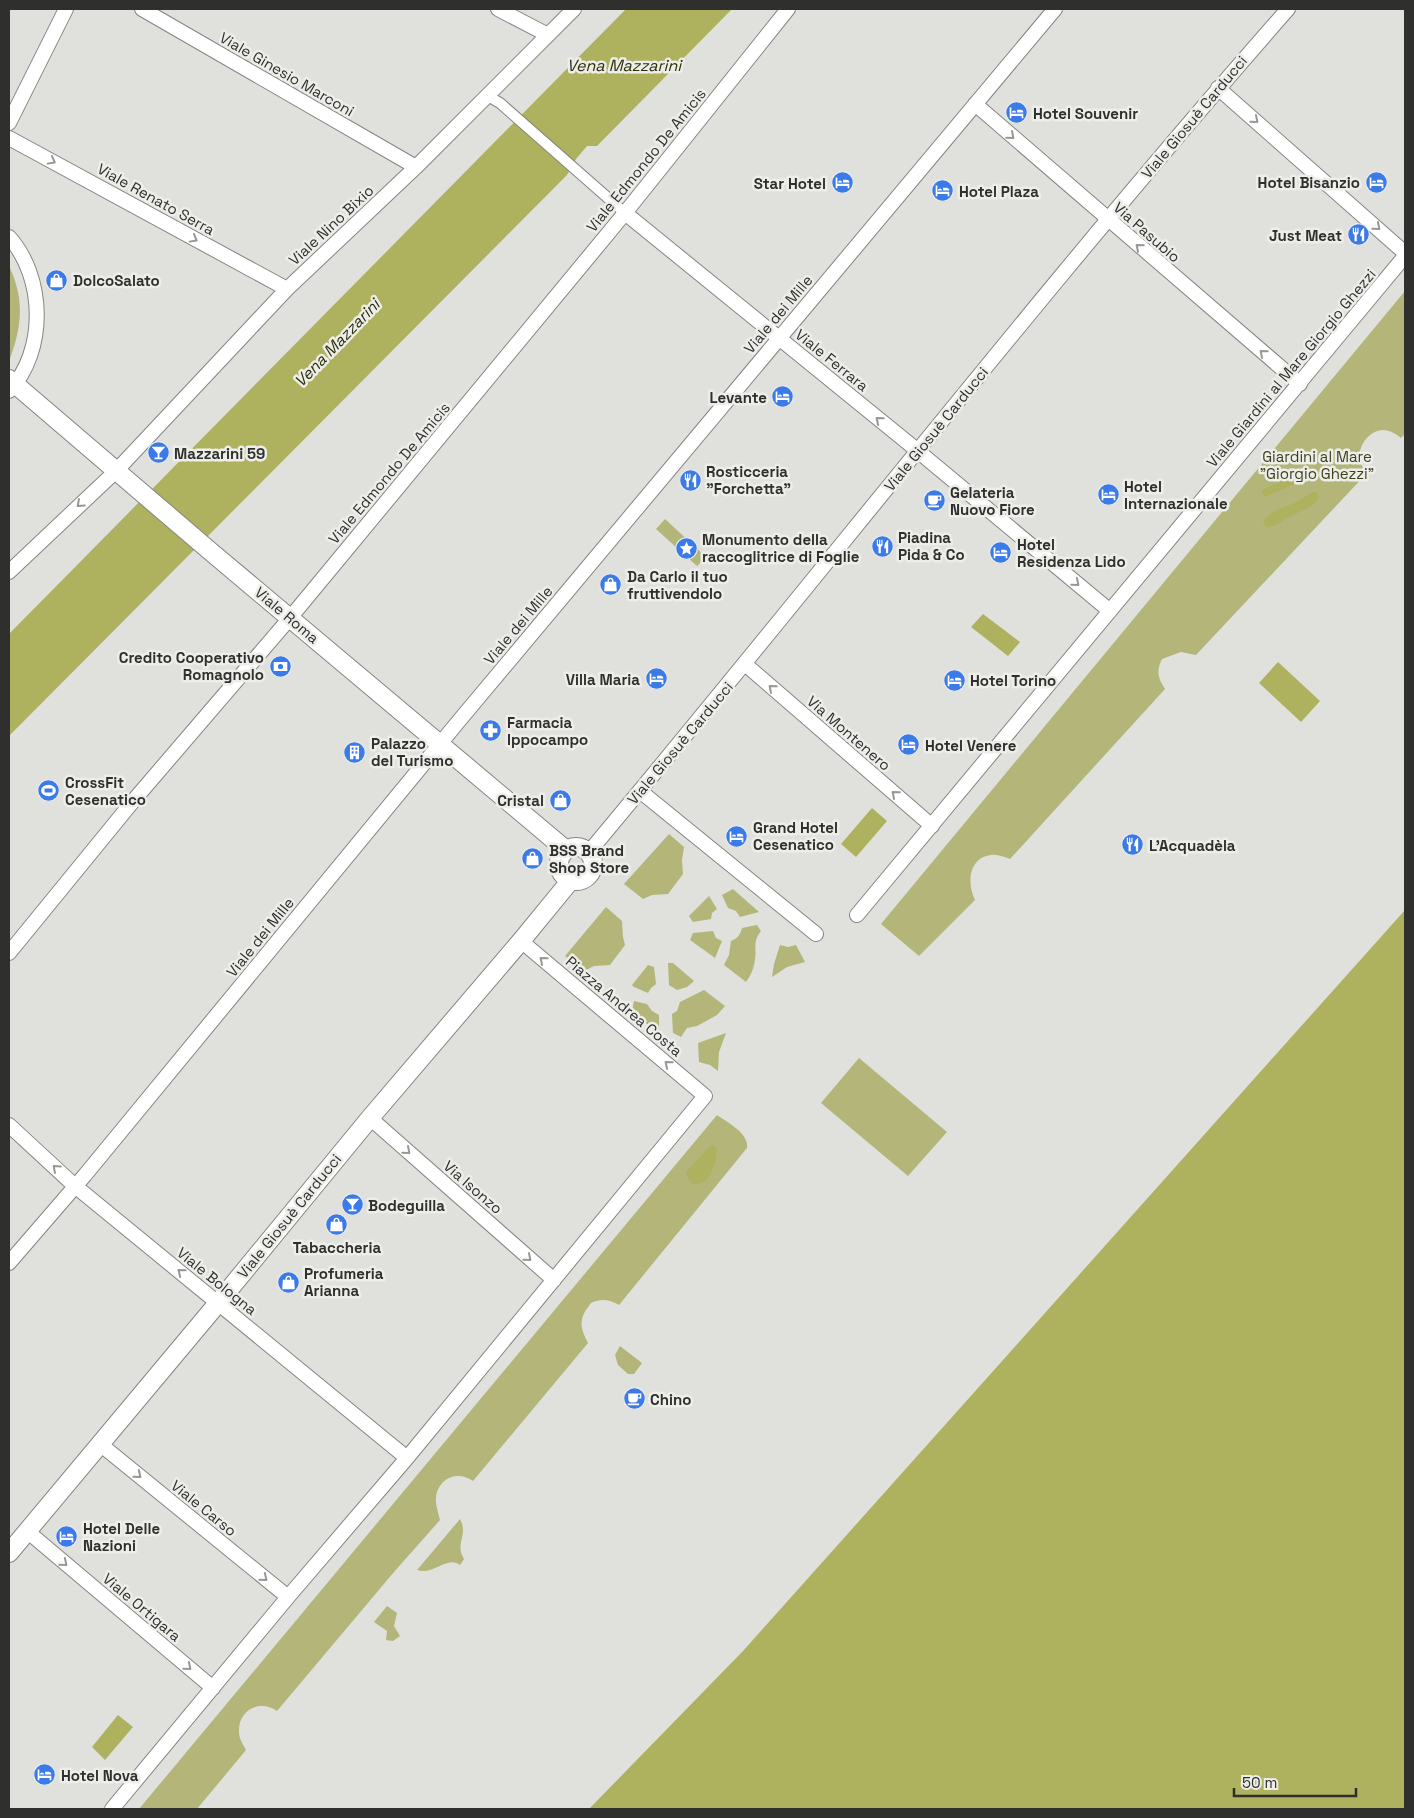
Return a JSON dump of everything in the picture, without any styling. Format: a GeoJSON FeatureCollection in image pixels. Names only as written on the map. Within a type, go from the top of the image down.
{"type":"FeatureCollection","features":[{"type":"Feature","properties":{"kind":"street"},"geometry":{"type":"LineString","coordinates":[[9,123],[66,9]]}},
{"type":"Feature","properties":{"kind":"street","name":"Viale Ginesio Marconi"},"geometry":{"type":"LineString","coordinates":[[142,9],[416,167]]}},
{"type":"Feature","properties":{"kind":"street"},"geometry":{"type":"LineString","coordinates":[[498,9],[548,35]]}},
{"type":"Feature","properties":{"kind":"street","name":"Viale Nino Bixio"},"geometry":{"type":"LineString","coordinates":[[9,572],[122,476],[287,289],[416,167],[494,99],[548,35],[574,9]]}},
{"type":"Feature","properties":{"kind":"street","name":"Viale Edmondo De Amicis"},"geometry":{"type":"LineString","coordinates":[[9,953],[134,800],[290,618],[625,213],[788,9]]}},
{"type":"Feature","properties":{"kind":"street","name":"Viale dei Mille"},"geometry":{"type":"LineString","coordinates":[[9,1264],[440,744],[1055,9]]}},
{"type":"Feature","properties":{"kind":"street","name":"Viale Giosuè Carducci"},"geometry":{"type":"LineString","coordinates":[[589,852],[1108,220],[1218,88],[1288,9]]}},
{"type":"Feature","properties":{"kind":"street"},"geometry":{"type":"LineString","coordinates":[[1218,88],[1405,254]]}},
{"type":"Feature","properties":{"kind":"street","name":"Viale Ferrara"},"geometry":{"type":"LineString","coordinates":[[494,99],[625,213],[1110,611]]}},
{"type":"Feature","properties":{"kind":"street","name":"Via Pasubio"},"geometry":{"type":"LineString","coordinates":[[975,104],[1300,384]]}},
{"type":"Feature","properties":{"kind":"street","name":"Viale Renato Serra"},"geometry":{"type":"LineString","coordinates":[[9,138],[287,289]]}},
{"type":"Feature","properties":{"kind":"street"},"geometry":{"type":"LineString","coordinates":[[9,237],[28,269],[36,298],[36,328],[29,358],[11,384]]}},
{"type":"Feature","properties":{"kind":"street","name":"Viale Giardini al Mare Giorgio Ghezzi"},"geometry":{"type":"LineString","coordinates":[[857,915],[1300,384],[1405,254]]}},
{"type":"Feature","properties":{"kind":"street","name":"Viale Roma"},"geometry":{"type":"LineString","coordinates":[[11,384],[566,850]]}},
{"type":"Feature","properties":{"kind":"street","name":"Via Montenero"},"geometry":{"type":"LineString","coordinates":[[745,664],[932,826]]}},
{"type":"Feature","properties":{"kind":"street"},"geometry":{"type":"LineString","coordinates":[[640,791],[816,934]]}},
{"type":"Feature","properties":{"kind":"street"},"geometry":{"type":"LineString","coordinates":[[575,847],[589,852],[594,862],[591,873],[582,880],[571,880],[563,874],[559,864],[562,854],[566,850],[575,847]]}},
{"type":"Feature","properties":{"kind":"street","name":"Viale Giosuè Carducci"},"geometry":{"type":"LineString","coordinates":[[9,1553],[370,1118],[571,880]]}},
{"type":"Feature","properties":{"kind":"street","name":"Piazza Andrea Costa"},"geometry":{"type":"LineString","coordinates":[[521,941],[705,1096],[554,1280]]}},
{"type":"Feature","properties":{"kind":"street","name":"Via Isonzo"},"geometry":{"type":"LineString","coordinates":[[370,1118],[554,1280]]}},
{"type":"Feature","properties":{"kind":"street","name":"Viale Bologna"},"geometry":{"type":"LineString","coordinates":[[9,1125],[75,1186],[406,1458]]}},
{"type":"Feature","properties":{"kind":"street"},"geometry":{"type":"LineString","coordinates":[[112,1809],[554,1280]]}},
{"type":"Feature","properties":{"kind":"street","name":"Viale Carso"},"geometry":{"type":"LineString","coordinates":[[100,1444],[288,1597]]}},
{"type":"Feature","properties":{"kind":"street","name":"Viale Ortigara"},"geometry":{"type":"LineString","coordinates":[[27,1531],[213,1688]]}},
{"type":"Feature","properties":{"kind":"green space"},"geometry":{"type":"Polygon","coordinates":[[[9,266],[18,290],[20,314],[17,337],[9,361],[9,266]]]}},
{"type":"Feature","properties":{"kind":"green space","name":"Giardini al Mare \"Giorgio Ghezzi\""},"geometry":{"type":"Polygon","coordinates":[[[1405,291],[1405,434],[1401,438],[1390,431],[1383,430],[1373,433],[1364,441],[1359,458],[1367,473],[1196,655],[1181,652],[1162,659],[1159,674],[1165,689],[1010,859],[991,855],[983,857],[978,861],[971,873],[970,880],[975,900],[919,956],[881,924],[1405,291]]]}},
{"type":"Feature","properties":{"kind":"green space"},"geometry":{"type":"Polygon","coordinates":[[[665,519],[706,557],[697,566],[656,529],[665,519]]]}},
{"type":"Feature","properties":{"kind":"green space"},"geometry":{"type":"Polygon","coordinates":[[[669,834],[684,847],[682,860],[683,874],[668,894],[652,895],[643,899],[624,884],[669,834]]]}},
{"type":"Feature","properties":{"kind":"green space"},"geometry":{"type":"Polygon","coordinates":[[[733,889],[759,912],[740,917],[736,911],[728,908],[722,895],[733,889]]]}},
{"type":"Feature","properties":{"kind":"green space"},"geometry":{"type":"Polygon","coordinates":[[[709,896],[717,909],[712,913],[711,919],[693,922],[689,916],[709,896]]]}},
{"type":"Feature","properties":{"kind":"green space"},"geometry":{"type":"Polygon","coordinates":[[[606,907],[622,921],[625,945],[610,965],[594,966],[584,971],[565,956],[606,907]]]}},
{"type":"Feature","properties":{"kind":"green space"},"geometry":{"type":"Polygon","coordinates":[[[757,925],[761,931],[756,942],[755,962],[746,982],[724,965],[729,955],[731,941],[738,936],[742,928],[757,925]]]}},
{"type":"Feature","properties":{"kind":"green space"},"geometry":{"type":"Polygon","coordinates":[[[713,931],[716,938],[722,941],[715,958],[690,940],[693,933],[713,931]]]}},
{"type":"Feature","properties":{"kind":"green space"},"geometry":{"type":"Polygon","coordinates":[[[780,945],[788,947],[796,945],[805,962],[787,967],[772,977],[774,964],[780,945]]]}},
{"type":"Feature","properties":{"kind":"green space"},"geometry":{"type":"Polygon","coordinates":[[[668,963],[673,963],[694,981],[687,987],[677,990],[669,985],[668,963]]]}},
{"type":"Feature","properties":{"kind":"green space"},"geometry":{"type":"Polygon","coordinates":[[[648,965],[654,967],[656,984],[648,993],[632,985],[648,965]]]}},
{"type":"Feature","properties":{"kind":"green space"},"geometry":{"type":"Polygon","coordinates":[[[704,990],[725,1006],[717,1015],[697,1026],[687,1028],[681,1037],[673,1033],[672,1014],[677,1011],[680,1002],[704,990]]]}},
{"type":"Feature","properties":{"kind":"green space"},"geometry":{"type":"Polygon","coordinates":[[[634,1001],[647,1004],[652,1011],[659,1015],[659,1030],[655,1031],[632,1012],[634,1001]]]}},
{"type":"Feature","properties":{"kind":"green space"},"geometry":{"type":"Polygon","coordinates":[[[726,1033],[719,1052],[718,1071],[710,1065],[699,1062],[698,1043],[726,1033]]]}},
{"type":"Feature","properties":{"kind":"green space"},"geometry":{"type":"Polygon","coordinates":[[[859,1058],[947,1132],[908,1176],[821,1103],[859,1058]]]}},
{"type":"Feature","properties":{"kind":"green space"},"geometry":{"type":"Polygon","coordinates":[[[717,1115],[741,1133],[747,1143],[747,1148],[619,1305],[605,1300],[591,1303],[582,1318],[583,1332],[588,1343],[473,1481],[457,1476],[443,1482],[436,1495],[440,1520],[277,1711],[264,1706],[251,1709],[246,1713],[242,1718],[239,1732],[240,1739],[246,1750],[197,1809],[139,1809],[717,1115]]]}},
{"type":"Feature","properties":{"kind":"green space"},"geometry":{"type":"Polygon","coordinates":[[[620,1346],[642,1363],[634,1374],[628,1374],[618,1365],[615,1355],[620,1346]]]}},
{"type":"Feature","properties":{"kind":"green space"},"geometry":{"type":"Polygon","coordinates":[[[460,1519],[463,1530],[460,1548],[464,1559],[460,1565],[450,1562],[429,1570],[417,1570],[460,1519]]]}},
{"type":"Feature","properties":{"kind":"green space"},"geometry":{"type":"Polygon","coordinates":[[[387,1606],[397,1613],[394,1626],[400,1636],[393,1641],[386,1640],[387,1631],[374,1622],[387,1606]]]}},
{"type":"Feature","properties":{"kind":"water","name":"Vena Mazzarini"},"geometry":{"type":"Polygon","coordinates":[[[626,9],[732,9],[597,146],[587,146],[576,159],[567,175],[9,736],[9,634],[626,9]]]}},
{"type":"Feature","properties":{"kind":"water"},"geometry":{"type":"Polygon","coordinates":[[[1297,474],[1301,477],[1301,480],[1265,497],[1262,492],[1264,489],[1297,474]]]}},
{"type":"Feature","properties":{"kind":"water"},"geometry":{"type":"Polygon","coordinates":[[[1316,492],[1319,498],[1309,507],[1271,527],[1268,528],[1263,524],[1271,513],[1295,503],[1316,492]]]}},
{"type":"Feature","properties":{"kind":"water"},"geometry":{"type":"Polygon","coordinates":[[[983,614],[1020,642],[1008,656],[971,627],[983,614]]]}},
{"type":"Feature","properties":{"kind":"water"},"geometry":{"type":"Polygon","coordinates":[[[1278,662],[1320,701],[1301,722],[1259,683],[1278,662]]]}},
{"type":"Feature","properties":{"kind":"water"},"geometry":{"type":"Polygon","coordinates":[[[872,808],[887,821],[856,857],[841,844],[872,808]]]}},
{"type":"Feature","properties":{"kind":"water"},"geometry":{"type":"Polygon","coordinates":[[[1405,910],[1405,1809],[589,1809],[743,1651],[1405,910]]]}},
{"type":"Feature","properties":{"kind":"water"},"geometry":{"type":"Polygon","coordinates":[[[712,1144],[717,1149],[711,1172],[704,1181],[693,1184],[688,1179],[686,1172],[712,1144]]]}},
{"type":"Feature","properties":{"kind":"water"},"geometry":{"type":"Polygon","coordinates":[[[118,1715],[133,1727],[105,1760],[92,1747],[118,1715]]]}},
{"type":"Feature","properties":{"kind":"place","name":"Hotel Souvenir"},"geometry":{"type":"Point","coordinates":[1017,113]}},
{"type":"Feature","properties":{"kind":"place","name":"Hotel Bisanzio"},"geometry":{"type":"Point","coordinates":[1376,182]}},
{"type":"Feature","properties":{"kind":"place","name":"Star Hotel"},"geometry":{"type":"Point","coordinates":[842,183]}},
{"type":"Feature","properties":{"kind":"place","name":"Hotel Plaza"},"geometry":{"type":"Point","coordinates":[943,191]}},
{"type":"Feature","properties":{"kind":"place","name":"Just Meat"},"geometry":{"type":"Point","coordinates":[1358,235]}},
{"type":"Feature","properties":{"kind":"place","name":"DolcoSalato"},"geometry":{"type":"Point","coordinates":[57,280]}},
{"type":"Feature","properties":{"kind":"place","name":"Levante"},"geometry":{"type":"Point","coordinates":[783,397]}},
{"type":"Feature","properties":{"kind":"place","name":"Mazzarini 59"},"geometry":{"type":"Point","coordinates":[158,453]}},
{"type":"Feature","properties":{"kind":"place","name":"Rosticceria \"Forchetta\""},"geometry":{"type":"Point","coordinates":[690,480]}},
{"type":"Feature","properties":{"kind":"place","name":"Hotel Internazionale"},"geometry":{"type":"Point","coordinates":[1108,495]}},
{"type":"Feature","properties":{"kind":"place","name":"Gelateria Nuovo Fiore"},"geometry":{"type":"Point","coordinates":[934,501]}},
{"type":"Feature","properties":{"kind":"place","name":"Piadina Pida & Co"},"geometry":{"type":"Point","coordinates":[882,546]}},
{"type":"Feature","properties":{"kind":"place","name":"Monumento della raccoglitrice di Foglie"},"geometry":{"type":"Point","coordinates":[686,548]}},
{"type":"Feature","properties":{"kind":"place","name":"Hotel Residenza Lido"},"geometry":{"type":"Point","coordinates":[1001,553]}},
{"type":"Feature","properties":{"kind":"place","name":"Da Carlo il tuo fruttivendolo"},"geometry":{"type":"Point","coordinates":[611,585]}},
{"type":"Feature","properties":{"kind":"place","name":"Credito Cooperativo Romagnolo"},"geometry":{"type":"Point","coordinates":[280,666]}},
{"type":"Feature","properties":{"kind":"place","name":"Villa Maria"},"geometry":{"type":"Point","coordinates":[656,679]}},
{"type":"Feature","properties":{"kind":"place","name":"Hotel Torino"},"geometry":{"type":"Point","coordinates":[954,680]}},
{"type":"Feature","properties":{"kind":"place","name":"Farmacia Ippocampo"},"geometry":{"type":"Point","coordinates":[491,731]}},
{"type":"Feature","properties":{"kind":"place","name":"Hotel Venere"},"geometry":{"type":"Point","coordinates":[909,745]}},
{"type":"Feature","properties":{"kind":"place","name":"Palazzo del Turismo"},"geometry":{"type":"Point","coordinates":[355,752]}},
{"type":"Feature","properties":{"kind":"place","name":"CrossFit Cesenatico"},"geometry":{"type":"Point","coordinates":[49,791]}},
{"type":"Feature","properties":{"kind":"place","name":"Cristal"},"geometry":{"type":"Point","coordinates":[560,800]}},
{"type":"Feature","properties":{"kind":"place","name":"Grand Hotel Cesenatico"},"geometry":{"type":"Point","coordinates":[737,836]}},
{"type":"Feature","properties":{"kind":"place","name":"L'Acquadèla"},"geometry":{"type":"Point","coordinates":[1133,845]}},
{"type":"Feature","properties":{"kind":"place","name":"BSS Brand Shop Store"},"geometry":{"type":"Point","coordinates":[533,859]}},
{"type":"Feature","properties":{"kind":"place","name":"Bodeguilla"},"geometry":{"type":"Point","coordinates":[352,1205]}},
{"type":"Feature","properties":{"kind":"place","name":"Tabaccheria"},"geometry":{"type":"Point","coordinates":[337,1224]}},
{"type":"Feature","properties":{"kind":"place","name":"Profumeria Arianna"},"geometry":{"type":"Point","coordinates":[288,1282]}},
{"type":"Feature","properties":{"kind":"place","name":"Chino"},"geometry":{"type":"Point","coordinates":[634,1399]}},
{"type":"Feature","properties":{"kind":"place","name":"Hotel Delle Nazioni"},"geometry":{"type":"Point","coordinates":[67,1537]}},
{"type":"Feature","properties":{"kind":"place","name":"Hotel Nova"},"geometry":{"type":"Point","coordinates":[45,1775]}}]}
